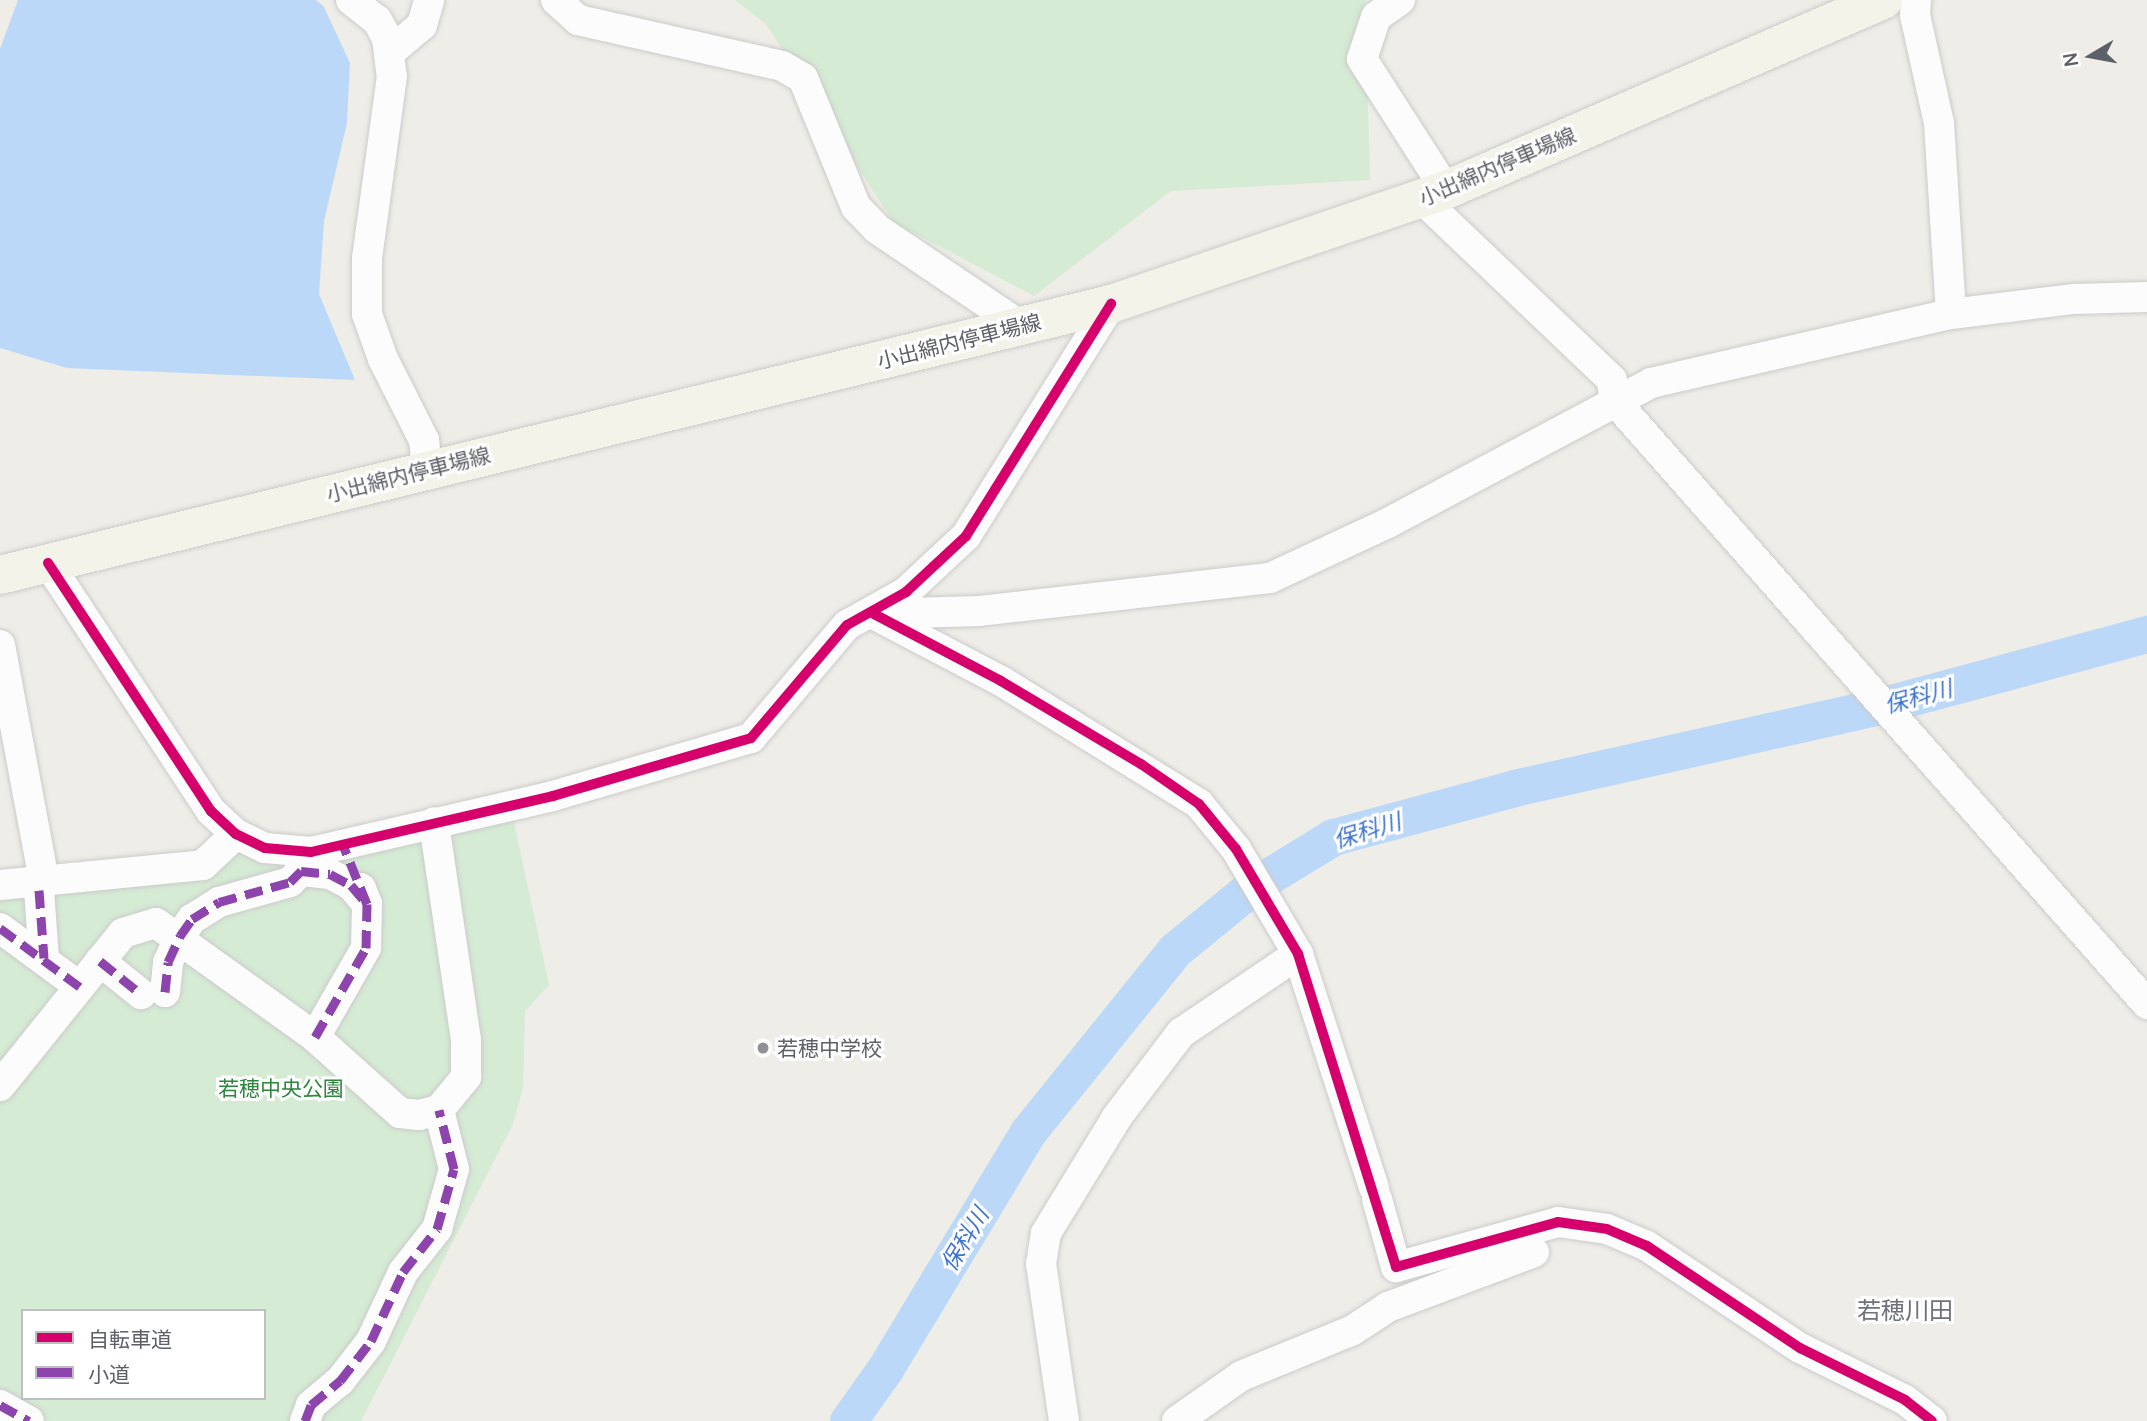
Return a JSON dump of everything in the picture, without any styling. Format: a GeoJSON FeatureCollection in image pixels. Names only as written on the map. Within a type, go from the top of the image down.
{"type":"FeatureCollection","features":[{"type":"Feature","properties":{"kind":"main road","name":"小出綿内停車場線"},"geometry":{"type":"LineString","coordinates":[[0,575],[1111,304],[1434,194],[1883,0]]}},
{"type":"Feature","properties":{"kind":"street"},"geometry":{"type":"LineString","coordinates":[[351,0],[377,20],[389,53],[392,76],[368,258],[367,314],[383,359],[424,440],[427,469]]}},
{"type":"Feature","properties":{"kind":"street"},"geometry":{"type":"LineString","coordinates":[[389,53],[422,25],[429,0]]}},
{"type":"Feature","properties":{"kind":"street"},"geometry":{"type":"LineString","coordinates":[[556,0],[578,20],[782,66],[803,78],[856,207],[877,229],[1021,326]]}},
{"type":"Feature","properties":{"kind":"street"},"geometry":{"type":"LineString","coordinates":[[1399,0],[1376,17],[1362,59],[1434,194],[1612,380],[1614,400],[2147,1003]]}},
{"type":"Feature","properties":{"kind":"street"},"geometry":{"type":"LineString","coordinates":[[1916,0],[1915,15],[1939,123],[1951,314]]}},
{"type":"Feature","properties":{"kind":"street"},"geometry":{"type":"LineString","coordinates":[[874,614],[980,611],[1270,578],[1388,523],[1614,400],[1651,383],[1951,314],[2074,299],[2147,297]]}},
{"type":"Feature","properties":{"kind":"street"},"geometry":{"type":"LineString","coordinates":[[48,563],[185,776],[236,834],[265,848],[311,852],[605,784],[751,738],[847,625],[874,614],[946,559],[966,536],[1111,304]]}},
{"type":"Feature","properties":{"kind":"street"},"geometry":{"type":"LineString","coordinates":[[874,614],[1001,681],[1141,764],[1199,804],[1236,849],[1298,954],[1376,1194],[1396,1267],[1558,1222],[1607,1229],[1647,1246],[1800,1348],[1906,1400],[1932,1421]]}},
{"type":"Feature","properties":{"kind":"street"},"geometry":{"type":"LineString","coordinates":[[0,645],[41,885],[44,958]]}},
{"type":"Feature","properties":{"kind":"street"},"geometry":{"type":"LineString","coordinates":[[0,1086],[123,933],[139,924],[156,923],[180,936],[315,1037],[400,1113],[418,1115],[439,1110],[466,1077],[466,1040],[434,822]]}},
{"type":"Feature","properties":{"kind":"street"},"geometry":{"type":"LineString","coordinates":[[0,885],[41,885],[204,865],[236,834]]}},
{"type":"Feature","properties":{"kind":"street"},"geometry":{"type":"LineString","coordinates":[[315,1037],[366,948],[367,904],[343,845]]}},
{"type":"Feature","properties":{"kind":"street"},"geometry":{"type":"LineString","coordinates":[[100,961],[153,993],[180,936],[192,919],[219,902],[290,882],[301,872],[330,874],[351,885],[367,904]]}},
{"type":"Feature","properties":{"kind":"street"},"geometry":{"type":"LineString","coordinates":[[0,928],[80,987]]}},
{"type":"Feature","properties":{"kind":"street"},"geometry":{"type":"LineString","coordinates":[[1064,1421],[1041,1264],[1046,1233],[1117,1116],[1181,1033],[1298,954]]}},
{"type":"Feature","properties":{"kind":"street"},"geometry":{"type":"LineString","coordinates":[[305,1421],[311,1405],[340,1381],[371,1340],[403,1272],[437,1229],[454,1169],[439,1110]]}},
{"type":"Feature","properties":{"kind":"street"},"geometry":{"type":"LineString","coordinates":[[1177,1421],[1241,1376],[1353,1330],[1388,1307],[1534,1252]]}},
{"type":"Feature","properties":{"kind":"street"},"geometry":{"type":"LineString","coordinates":[[0,1405],[29,1421]]}},
{"type":"Feature","properties":{"kind":"green space"},"geometry":{"type":"Polygon","coordinates":[[[735,0],[1365,0],[1370,180],[1171,191],[1034,296],[893,222],[766,24],[735,0]]]}},
{"type":"Feature","properties":{"kind":"green space","name":"若穂中央公園"},"geometry":{"type":"Polygon","coordinates":[[[513,818],[549,985],[525,1011],[523,1088],[513,1124],[361,1421],[0,1421],[0,899],[217,873],[236,848],[513,818]]]}},
{"type":"Feature","properties":{"kind":"water"},"geometry":{"type":"Polygon","coordinates":[[[18,0],[316,0],[324,7],[350,63],[347,123],[324,221],[319,294],[355,380],[67,368],[0,348],[0,49],[18,0]]]}},
{"type":"Feature","properties":{"kind":"waterway","name":"保科川"},"geometry":{"type":"LineString","coordinates":[[848,1421],[885,1369],[1028,1132],[1175,950],[1253,886],[1333,837],[1514,788],[1876,707],[2147,634]]}},
{"type":"Feature","properties":{"kind":"marked path"},"geometry":{"type":"LineString","coordinates":[[315,1037],[366,948],[367,904],[343,845]]}},
{"type":"Feature","properties":{"kind":"marked path"},"geometry":{"type":"LineString","coordinates":[[165,992],[168,962],[180,936],[192,919],[219,902],[290,882],[301,871],[330,874],[351,885],[367,904]]}},
{"type":"Feature","properties":{"kind":"marked path"},"geometry":{"type":"LineString","coordinates":[[39,890],[44,958]]}},
{"type":"Feature","properties":{"kind":"marked path"},"geometry":{"type":"LineString","coordinates":[[0,928],[80,987]]}},
{"type":"Feature","properties":{"kind":"marked path"},"geometry":{"type":"LineString","coordinates":[[100,961],[141,994]]}},
{"type":"Feature","properties":{"kind":"marked path"},"geometry":{"type":"LineString","coordinates":[[305,1421],[311,1405],[340,1381],[371,1341],[403,1272],[437,1229],[454,1169],[439,1110]]}},
{"type":"Feature","properties":{"kind":"marked path"},"geometry":{"type":"LineString","coordinates":[[0,1405],[29,1421]]}},
{"type":"Feature","properties":{"kind":"cycle path"},"geometry":{"type":"LineString","coordinates":[[48,563],[211,811],[236,834],[265,848],[311,852],[553,796],[751,738],[847,625],[906,592],[966,536],[1111,304]]}},
{"type":"Feature","properties":{"kind":"cycle path"},"geometry":{"type":"LineString","coordinates":[[874,614],[1001,681],[1141,764],[1199,804],[1236,849],[1298,954],[1396,1267],[1558,1222],[1607,1229],[1647,1246],[1800,1348],[1905,1400],[1932,1421]]}},
{"type":"Feature","properties":{"kind":"place","name":"若穂中学校"},"geometry":{"type":"Point","coordinates":[763,1048]}},
{"type":"Feature","properties":{"kind":"district","name":"若穂川田"},"geometry":{"type":"Point","coordinates":[1905,1310]}}]}
